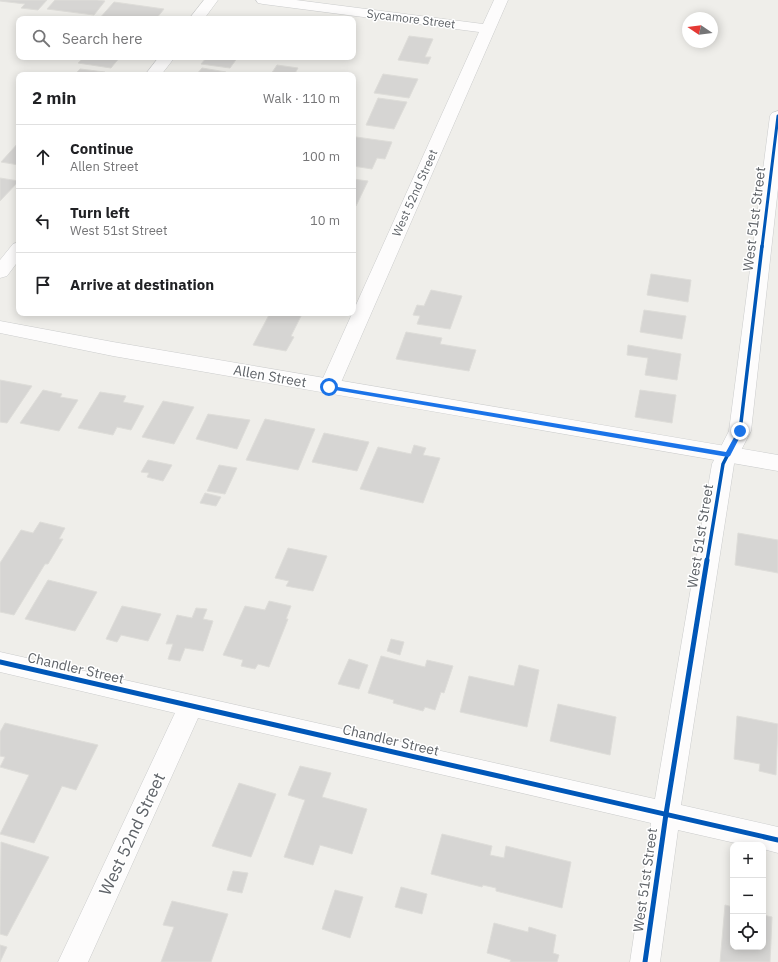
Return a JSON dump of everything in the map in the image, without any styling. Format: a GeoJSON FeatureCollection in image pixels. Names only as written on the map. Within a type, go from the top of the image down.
{"type":"FeatureCollection","features":[{"type":"Feature","properties":{"kind":"street"},"geometry":{"type":"LineString","coordinates":[[198,16],[211,0]]}},
{"type":"Feature","properties":{"kind":"street","name":"Sycamore Street"},"geometry":{"type":"LineString","coordinates":[[263,0],[488,29]]}},
{"type":"Feature","properties":{"kind":"street","name":"West 52nd Street"},"geometry":{"type":"LineString","coordinates":[[329,387],[501,0]]}},
{"type":"Feature","properties":{"kind":"street"},"geometry":{"type":"LineString","coordinates":[[155,72],[165,60]]}},
{"type":"Feature","properties":{"kind":"street","name":"West 51st Street"},"geometry":{"type":"LineString","coordinates":[[645,962],[666,814],[723,464],[740,431],[778,116]]}},
{"type":"Feature","properties":{"kind":"street"},"geometry":{"type":"LineString","coordinates":[[0,272],[16,252]]}},
{"type":"Feature","properties":{"kind":"street","name":"Allen Street"},"geometry":{"type":"LineString","coordinates":[[0,327],[112,349],[329,387],[778,463]]}},
{"type":"Feature","properties":{"kind":"street","name":"Chandler Street"},"geometry":{"type":"LineString","coordinates":[[0,662],[778,840]]}},
{"type":"Feature","properties":{"kind":"street","name":"West 52nd Street"},"geometry":{"type":"LineString","coordinates":[[73,962],[191,706]]}},
{"type":"Feature","properties":{"kind":"building"},"geometry":{"type":"Polygon","coordinates":[[[0,0],[47,0],[38,10],[21,8],[25,4],[0,0]]]}},
{"type":"Feature","properties":{"kind":"building"},"geometry":{"type":"Polygon","coordinates":[[[55,0],[105,1],[94,15],[47,9],[55,0]]]}},
{"type":"Feature","properties":{"kind":"building"},"geometry":{"type":"Polygon","coordinates":[[[114,2],[164,9],[158,16],[102,16],[114,2]]]}},
{"type":"Feature","properties":{"kind":"building"},"geometry":{"type":"Polygon","coordinates":[[[409,36],[433,39],[425,57],[431,57],[428,64],[398,60],[409,36]]]}},
{"type":"Feature","properties":{"kind":"building"},"geometry":{"type":"Polygon","coordinates":[[[81,60],[118,60],[111,68],[78,63],[81,60]]]}},
{"type":"Feature","properties":{"kind":"building"},"geometry":{"type":"Polygon","coordinates":[[[204,60],[236,60],[230,68],[201,64],[204,60]]]}},
{"type":"Feature","properties":{"kind":"building"},"geometry":{"type":"Polygon","coordinates":[[[277,65],[298,68],[296,72],[272,72],[277,65]]]}},
{"type":"Feature","properties":{"kind":"building"},"geometry":{"type":"Polygon","coordinates":[[[202,68],[226,72],[199,72],[202,68]]]}},
{"type":"Feature","properties":{"kind":"building"},"geometry":{"type":"Polygon","coordinates":[[[80,69],[105,72],[77,72],[80,69]]]}},
{"type":"Feature","properties":{"kind":"building"},"geometry":{"type":"Polygon","coordinates":[[[383,74],[418,79],[409,98],[374,93],[383,74]]]}},
{"type":"Feature","properties":{"kind":"building"},"geometry":{"type":"Polygon","coordinates":[[[378,98],[407,102],[394,129],[366,125],[378,98]]]}},
{"type":"Feature","properties":{"kind":"building"},"geometry":{"type":"Polygon","coordinates":[[[356,137],[392,142],[385,159],[377,158],[372,169],[356,166],[356,137]]]}},
{"type":"Feature","properties":{"kind":"building"},"geometry":{"type":"Polygon","coordinates":[[[16,145],[16,164],[1,162],[16,145]]]}},
{"type":"Feature","properties":{"kind":"building"},"geometry":{"type":"Polygon","coordinates":[[[0,178],[16,181],[16,184],[0,201],[0,178]]]}},
{"type":"Feature","properties":{"kind":"building"},"geometry":{"type":"Polygon","coordinates":[[[356,179],[368,181],[356,206],[356,179]]]}},
{"type":"Feature","properties":{"kind":"building"},"geometry":{"type":"Polygon","coordinates":[[[651,274],[691,280],[688,302],[647,295],[651,274]]]}},
{"type":"Feature","properties":{"kind":"building"},"geometry":{"type":"Polygon","coordinates":[[[431,290],[462,296],[450,329],[417,324],[420,316],[413,315],[417,305],[424,306],[431,290]]]}},
{"type":"Feature","properties":{"kind":"building"},"geometry":{"type":"Polygon","coordinates":[[[644,310],[686,316],[682,339],[640,332],[644,310]]]}},
{"type":"Feature","properties":{"kind":"building"},"geometry":{"type":"Polygon","coordinates":[[[268,316],[301,316],[291,336],[294,337],[286,351],[253,345],[268,316]]]}},
{"type":"Feature","properties":{"kind":"building"},"geometry":{"type":"Polygon","coordinates":[[[406,332],[442,338],[440,344],[476,350],[469,371],[396,359],[406,332]]]}},
{"type":"Feature","properties":{"kind":"building"},"geometry":{"type":"Polygon","coordinates":[[[628,345],[681,354],[677,380],[645,375],[648,358],[627,355],[628,345]]]}},
{"type":"Feature","properties":{"kind":"building"},"geometry":{"type":"Polygon","coordinates":[[[0,380],[32,386],[7,423],[0,422],[0,380]]]}},
{"type":"Feature","properties":{"kind":"building"},"geometry":{"type":"Polygon","coordinates":[[[43,390],[62,394],[60,397],[78,400],[59,431],[20,423],[43,390]]]}},
{"type":"Feature","properties":{"kind":"building"},"geometry":{"type":"Polygon","coordinates":[[[640,390],[676,395],[672,423],[635,417],[640,390]]]}},
{"type":"Feature","properties":{"kind":"building"},"geometry":{"type":"Polygon","coordinates":[[[100,392],[126,396],[123,402],[144,406],[131,430],[117,427],[113,435],[78,428],[100,392]]]}},
{"type":"Feature","properties":{"kind":"building"},"geometry":{"type":"Polygon","coordinates":[[[163,401],[194,407],[174,444],[142,437],[163,401]]]}},
{"type":"Feature","properties":{"kind":"building"},"geometry":{"type":"Polygon","coordinates":[[[208,414],[250,420],[237,449],[196,439],[208,414]]]}},
{"type":"Feature","properties":{"kind":"building"},"geometry":{"type":"Polygon","coordinates":[[[265,419],[315,429],[298,470],[246,460],[265,419]]]}},
{"type":"Feature","properties":{"kind":"building"},"geometry":{"type":"Polygon","coordinates":[[[324,433],[369,442],[357,471],[312,462],[324,433]]]}},
{"type":"Feature","properties":{"kind":"building"},"geometry":{"type":"Polygon","coordinates":[[[414,445],[426,448],[423,455],[440,458],[423,503],[360,489],[378,447],[411,454],[414,445]]]}},
{"type":"Feature","properties":{"kind":"building"},"geometry":{"type":"Polygon","coordinates":[[[148,460],[172,465],[163,481],[147,477],[149,473],[141,472],[148,460]]]}},
{"type":"Feature","properties":{"kind":"building"},"geometry":{"type":"Polygon","coordinates":[[[219,465],[237,468],[225,494],[207,491],[219,465]]]}},
{"type":"Feature","properties":{"kind":"building"},"geometry":{"type":"Polygon","coordinates":[[[205,493],[221,497],[216,506],[200,503],[205,493]]]}},
{"type":"Feature","properties":{"kind":"building"},"geometry":{"type":"Polygon","coordinates":[[[40,522],[65,528],[59,539],[63,539],[48,564],[45,564],[14,615],[0,612],[0,563],[21,530],[33,533],[40,522]]]}},
{"type":"Feature","properties":{"kind":"building"},"geometry":{"type":"Polygon","coordinates":[[[738,533],[778,540],[778,573],[735,565],[738,533]]]}},
{"type":"Feature","properties":{"kind":"building"},"geometry":{"type":"Polygon","coordinates":[[[288,548],[327,556],[313,591],[286,586],[289,581],[275,578],[288,548]]]}},
{"type":"Feature","properties":{"kind":"building"},"geometry":{"type":"Polygon","coordinates":[[[48,580],[97,592],[75,631],[25,619],[48,580]]]}},
{"type":"Feature","properties":{"kind":"building"},"geometry":{"type":"Polygon","coordinates":[[[269,601],[291,606],[286,619],[288,619],[269,667],[258,664],[255,669],[241,666],[243,660],[223,655],[245,606],[265,610],[269,601]]]}},
{"type":"Feature","properties":{"kind":"building"},"geometry":{"type":"Polygon","coordinates":[[[122,606],[161,614],[148,641],[121,635],[117,642],[106,639],[122,606]]]}},
{"type":"Feature","properties":{"kind":"building"},"geometry":{"type":"Polygon","coordinates":[[[196,608],[207,609],[203,619],[213,621],[203,651],[185,648],[180,661],[168,659],[173,644],[166,644],[177,615],[192,618],[196,608]]]}},
{"type":"Feature","properties":{"kind":"building"},"geometry":{"type":"Polygon","coordinates":[[[391,639],[404,642],[400,655],[387,651],[391,639]]]}},
{"type":"Feature","properties":{"kind":"building"},"geometry":{"type":"Polygon","coordinates":[[[381,656],[425,667],[427,660],[453,666],[444,693],[441,692],[435,710],[425,707],[423,711],[393,703],[394,700],[368,693],[381,656]]]}},
{"type":"Feature","properties":{"kind":"building"},"geometry":{"type":"Polygon","coordinates":[[[349,659],[368,665],[359,689],[338,684],[349,659]]]}},
{"type":"Feature","properties":{"kind":"building"},"geometry":{"type":"Polygon","coordinates":[[[519,665],[539,670],[527,727],[460,712],[469,676],[514,686],[519,665]]]}},
{"type":"Feature","properties":{"kind":"building"},"geometry":{"type":"Polygon","coordinates":[[[558,704],[616,717],[610,755],[550,741],[558,704]]]}},
{"type":"Feature","properties":{"kind":"building"},"geometry":{"type":"Polygon","coordinates":[[[737,716],[778,724],[776,775],[759,771],[760,764],[734,759],[737,716]]]}},
{"type":"Feature","properties":{"kind":"building"},"geometry":{"type":"Polygon","coordinates":[[[5,723],[98,745],[76,790],[62,786],[34,843],[0,834],[29,775],[0,767],[5,757],[0,756],[0,732],[5,723]]]}},
{"type":"Feature","properties":{"kind":"building"},"geometry":{"type":"Polygon","coordinates":[[[300,766],[331,773],[322,797],[367,809],[352,854],[320,845],[313,865],[284,857],[305,800],[288,795],[300,766]]]}},
{"type":"Feature","properties":{"kind":"building"},"geometry":{"type":"Polygon","coordinates":[[[239,783],[276,794],[251,857],[212,846],[239,783]]]}},
{"type":"Feature","properties":{"kind":"building"},"geometry":{"type":"Polygon","coordinates":[[[442,834],[492,846],[490,855],[504,858],[506,846],[571,862],[562,908],[496,891],[496,888],[483,885],[482,887],[431,874],[442,834]]]}},
{"type":"Feature","properties":{"kind":"building"},"geometry":{"type":"Polygon","coordinates":[[[1,842],[49,857],[7,936],[0,934],[1,842]]]}},
{"type":"Feature","properties":{"kind":"building"},"geometry":{"type":"Polygon","coordinates":[[[233,871],[248,873],[242,893],[227,890],[233,871]]]}},
{"type":"Feature","properties":{"kind":"building"},"geometry":{"type":"Polygon","coordinates":[[[401,887],[427,894],[422,914],[395,907],[401,887]]]}},
{"type":"Feature","properties":{"kind":"building"},"geometry":{"type":"Polygon","coordinates":[[[335,890],[363,897],[350,938],[322,929],[335,890]]]}},
{"type":"Feature","properties":{"kind":"building"},"geometry":{"type":"Polygon","coordinates":[[[172,901],[228,914],[211,962],[161,962],[174,927],[163,925],[172,901]]]}},
{"type":"Feature","properties":{"kind":"building"},"geometry":{"type":"Polygon","coordinates":[[[725,905],[730,906],[730,950],[766,950],[766,916],[772,917],[770,962],[720,962],[725,905]]]}},
{"type":"Feature","properties":{"kind":"building"},"geometry":{"type":"Polygon","coordinates":[[[494,923],[528,932],[529,927],[556,935],[553,953],[559,955],[557,962],[510,962],[511,960],[487,953],[494,923]]]}},
{"type":"Feature","properties":{"kind":"building"},"geometry":{"type":"Polygon","coordinates":[[[0,945],[7,947],[0,962],[0,945]]]}},
{"type":"Feature","properties":{"kind":"cycle path"},"geometry":{"type":"LineString","coordinates":[[645,962],[666,814],[723,464],[740,431],[778,116]]}},
{"type":"Feature","properties":{"kind":"cycle path"},"geometry":{"type":"LineString","coordinates":[[0,662],[778,840]]}},
{"type":"Feature","properties":{"kind":"route"},"geometry":{"type":"LineString","coordinates":[[329,387],[728,455],[740,431]]}}]}
